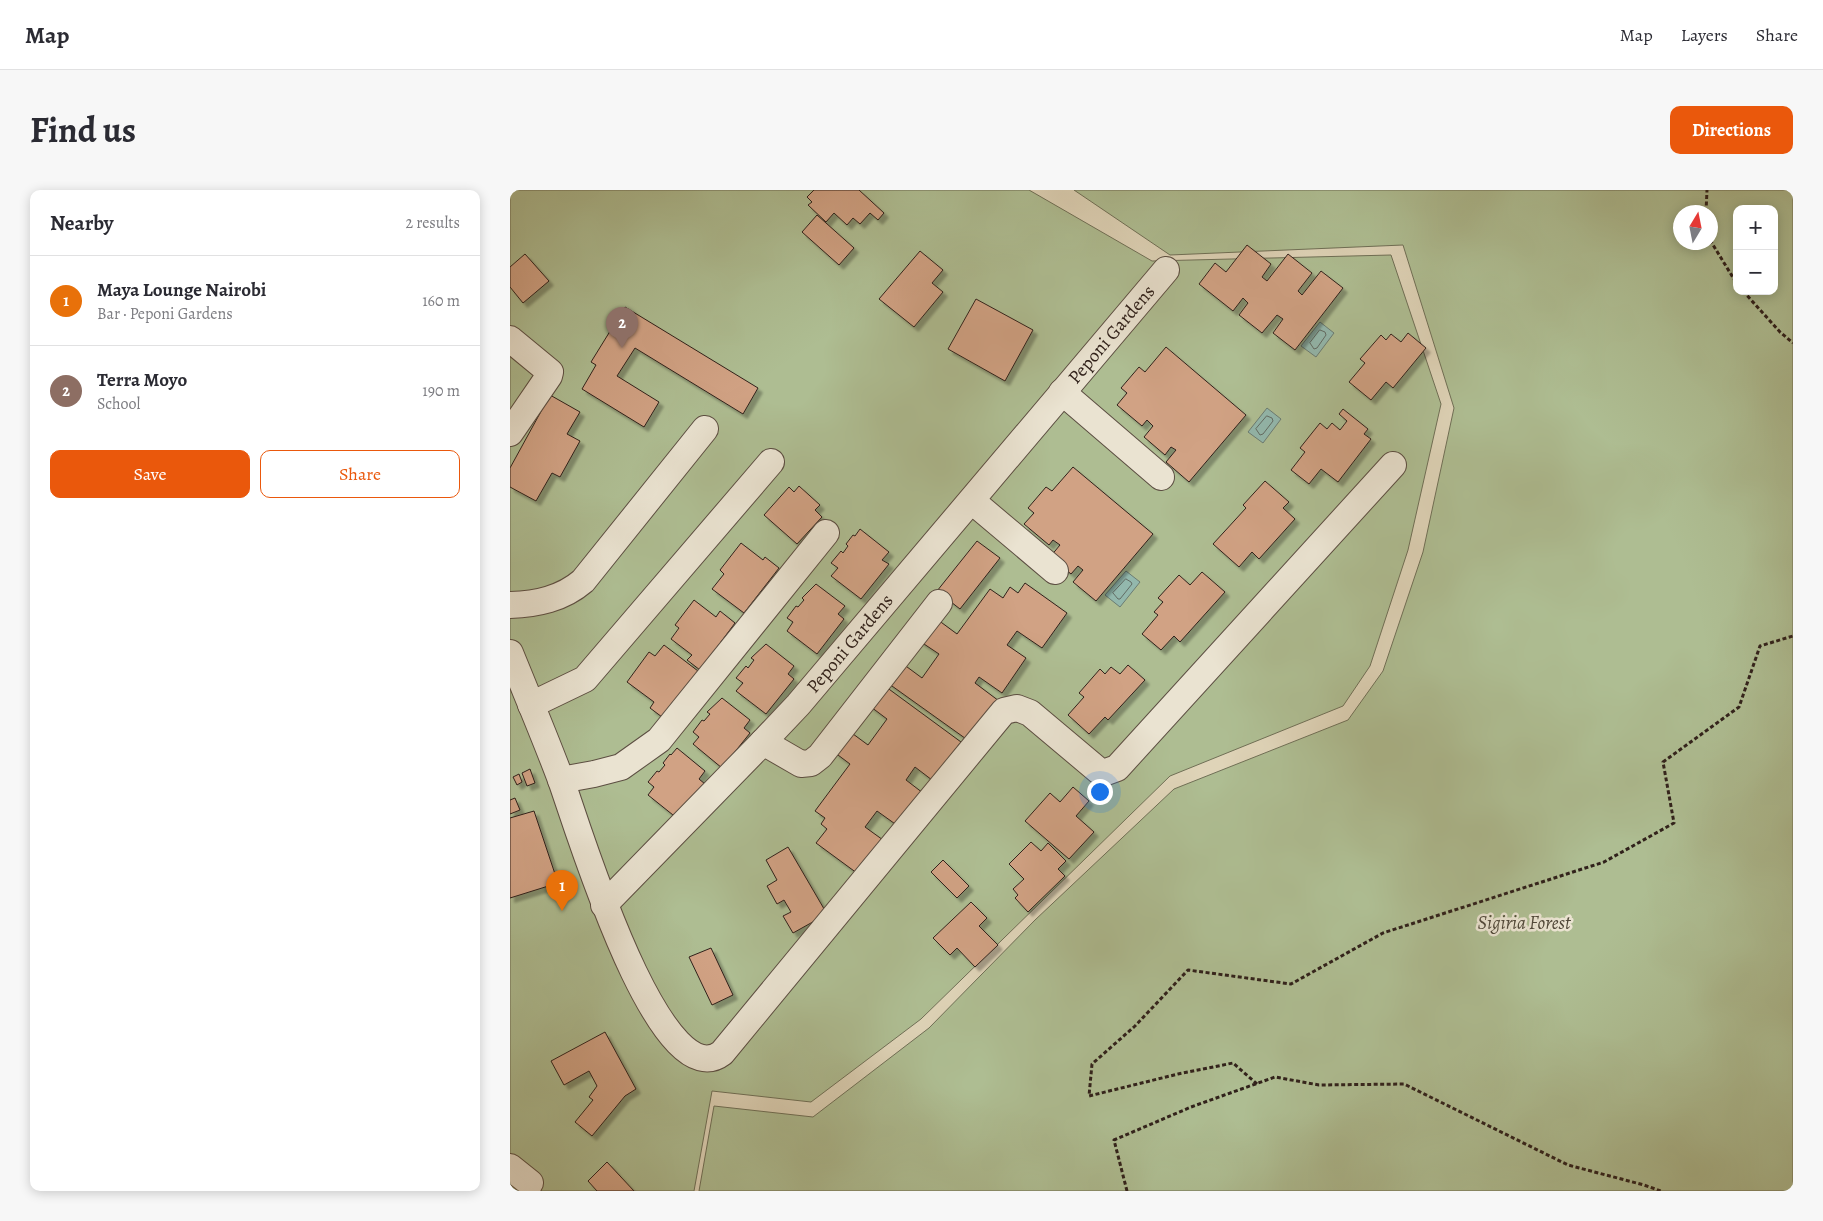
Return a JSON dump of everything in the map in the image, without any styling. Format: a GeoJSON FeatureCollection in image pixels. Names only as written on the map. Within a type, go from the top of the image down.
{"type":"FeatureCollection","features":[{"type":"Feature","properties":{"kind":"street","name":"Peponi Gardens"},"geometry":{"type":"LineString","coordinates":[[604,905],[798,705],[1166,270]]}},
{"type":"Feature","properties":{"kind":"street"},"geometry":{"type":"LineString","coordinates":[[510,339],[550,372],[510,433]]}},
{"type":"Feature","properties":{"kind":"street"},"geometry":{"type":"LineString","coordinates":[[1062,392],[1161,477]]}},
{"type":"Feature","properties":{"kind":"street"},"geometry":{"type":"LineString","coordinates":[[510,605],[533,604],[564,594],[583,581],[705,429]]}},
{"type":"Feature","properties":{"kind":"street"},"geometry":{"type":"LineString","coordinates":[[531,705],[585,679],[771,462]]}},
{"type":"Feature","properties":{"kind":"street"},"geometry":{"type":"LineString","coordinates":[[510,653],[561,780],[604,905],[641,988],[668,1029],[693,1056],[710,1059],[716,1058],[1004,711],[1017,708],[1030,713],[1100,771],[1106,772],[1117,768],[1393,465]]}},
{"type":"Feature","properties":{"kind":"street"},"geometry":{"type":"LineString","coordinates":[[972,501],[1055,571]]}},
{"type":"Feature","properties":{"kind":"street"},"geometry":{"type":"LineString","coordinates":[[561,780],[621,767],[659,740],[826,533]]}},
{"type":"Feature","properties":{"kind":"street"},"geometry":{"type":"LineString","coordinates":[[764,742],[800,764],[811,763],[820,756],[940,604]]}},
{"type":"Feature","properties":{"kind":"street"},"geometry":{"type":"LineString","coordinates":[[510,1167],[530,1184]]}},
{"type":"Feature","properties":{"kind":"path"},"geometry":{"type":"LineString","coordinates":[[1706,205],[1707,190]]}},
{"type":"Feature","properties":{"kind":"path"},"geometry":{"type":"LineString","coordinates":[[1716,250],[1733,277]]}},
{"type":"Feature","properties":{"kind":"path"},"geometry":{"type":"LineString","coordinates":[[1747,295],[1780,332],[1793,342]]}},
{"type":"Feature","properties":{"kind":"path"},"geometry":{"type":"LineString","coordinates":[[1257,1084],[1233,1063],[1089,1096],[1092,1064],[1135,1026],[1188,970],[1290,984],[1383,933],[1604,862],[1674,823],[1663,762],[1739,708],[1760,646],[1793,636]]}},
{"type":"Feature","properties":{"kind":"path"},"geometry":{"type":"LineString","coordinates":[[1127,1191],[1114,1140],[1191,1107],[1275,1077],[1319,1085],[1404,1084],[1568,1166],[1644,1184],[1661,1191]]}},
{"type":"Feature","properties":{"kind":"green space"},"geometry":{"type":"Polygon","coordinates":[[[510,190],[1029,190],[1152,261],[1391,255],[1441,404],[1408,550],[1370,666],[1343,706],[1170,776],[921,1019],[811,1102],[712,1091],[694,1191],[510,1191],[510,190]]]}},
{"type":"Feature","properties":{"kind":"green space","name":"Sigiria Forest"},"geometry":{"type":"Polygon","coordinates":[[[1074,190],[1793,190],[1793,1191],[699,1191],[714,1106],[813,1117],[929,1028],[1035,920],[1174,789],[1348,720],[1383,671],[1423,552],[1454,408],[1403,245],[1170,255],[1074,190]]]}},
{"type":"Feature","properties":{"kind":"water"},"geometry":{"type":"Polygon","coordinates":[[[1320,322],[1334,333],[1316,357],[1301,346],[1320,322]]]}},
{"type":"Feature","properties":{"kind":"water"},"geometry":{"type":"Polygon","coordinates":[[[1267,408],[1281,419],[1263,443],[1248,432],[1267,408]]]}},
{"type":"Feature","properties":{"kind":"water"},"geometry":{"type":"Polygon","coordinates":[[[1126,571],[1140,582],[1120,607],[1105,595],[1126,571]]]}},
{"type":"Feature","properties":{"kind":"building"},"geometry":{"type":"Polygon","coordinates":[[[814,190],[859,190],[884,213],[878,220],[870,213],[860,224],[853,218],[847,225],[834,213],[826,222],[808,205],[812,202],[807,197],[814,190]]]}},
{"type":"Feature","properties":{"kind":"building"},"geometry":{"type":"Polygon","coordinates":[[[817,215],[854,248],[839,265],[802,232],[817,215]]]}},
{"type":"Feature","properties":{"kind":"building"},"geometry":{"type":"Polygon","coordinates":[[[1247,245],[1271,264],[1262,277],[1267,281],[1288,254],[1312,273],[1298,291],[1302,295],[1321,271],[1343,288],[1295,350],[1273,333],[1283,319],[1277,315],[1262,333],[1239,315],[1248,303],[1243,298],[1233,311],[1199,284],[1215,263],[1226,272],[1247,245]]]}},
{"type":"Feature","properties":{"kind":"building"},"geometry":{"type":"Polygon","coordinates":[[[920,251],[943,270],[932,283],[943,292],[914,327],[879,299],[920,251]]]}},
{"type":"Feature","properties":{"kind":"building"},"geometry":{"type":"Polygon","coordinates":[[[525,254],[549,281],[523,303],[510,287],[510,267],[525,254]]]}},
{"type":"Feature","properties":{"kind":"building"},"geometry":{"type":"Polygon","coordinates":[[[976,299],[1033,330],[1005,381],[948,349],[976,299]]]}},
{"type":"Feature","properties":{"kind":"building"},"geometry":{"type":"Polygon","coordinates":[[[625,307],[758,388],[743,414],[635,348],[617,376],[659,402],[644,427],[582,389],[596,365],[591,362],[625,307]]]}},
{"type":"Feature","properties":{"kind":"building"},"geometry":{"type":"Polygon","coordinates":[[[1408,333],[1426,348],[1393,388],[1386,382],[1371,400],[1349,382],[1365,363],[1360,359],[1381,335],[1386,340],[1391,334],[1401,342],[1408,333]]]}},
{"type":"Feature","properties":{"kind":"building"},"geometry":{"type":"Polygon","coordinates":[[[1166,347],[1246,415],[1189,482],[1166,462],[1176,450],[1171,447],[1165,455],[1144,437],[1153,426],[1147,420],[1142,426],[1117,405],[1127,393],[1121,388],[1139,367],[1145,372],[1166,347]]]}},
{"type":"Feature","properties":{"kind":"building"},"geometry":{"type":"Polygon","coordinates":[[[550,395],[580,412],[567,434],[580,441],[560,477],[552,473],[536,501],[510,487],[510,468],[550,395]]]}},
{"type":"Feature","properties":{"kind":"building"},"geometry":{"type":"Polygon","coordinates":[[[1343,409],[1368,429],[1364,434],[1371,439],[1338,482],[1321,469],[1309,484],[1291,470],[1305,452],[1300,448],[1320,423],[1327,429],[1332,423],[1340,430],[1347,421],[1339,414],[1343,409]]]}},
{"type":"Feature","properties":{"kind":"building"},"geometry":{"type":"Polygon","coordinates":[[[1073,467],[1153,534],[1096,601],[1073,582],[1083,570],[1078,566],[1071,574],[1050,557],[1060,545],[1053,540],[1049,545],[1024,524],[1034,513],[1028,508],[1046,487],[1052,491],[1073,467]]]}},
{"type":"Feature","properties":{"kind":"building"},"geometry":{"type":"Polygon","coordinates":[[[1265,481],[1289,502],[1283,508],[1295,519],[1259,559],[1252,552],[1239,567],[1213,544],[1246,508],[1243,505],[1265,481]]]}},
{"type":"Feature","properties":{"kind":"building"},"geometry":{"type":"Polygon","coordinates":[[[799,486],[820,505],[815,510],[822,517],[797,544],[764,515],[789,487],[794,492],[799,486]]]}},
{"type":"Feature","properties":{"kind":"building"},"geometry":{"type":"Polygon","coordinates":[[[860,529],[889,552],[882,560],[889,564],[861,599],[831,576],[838,568],[831,563],[841,551],[843,553],[848,546],[846,544],[860,529]]]}},
{"type":"Feature","properties":{"kind":"building"},"geometry":{"type":"Polygon","coordinates":[[[977,541],[1000,558],[960,609],[937,591],[977,541]]]}},
{"type":"Feature","properties":{"kind":"building"},"geometry":{"type":"Polygon","coordinates":[[[741,543],[763,560],[765,557],[779,568],[744,613],[712,589],[724,574],[720,570],[741,543]]]}},
{"type":"Feature","properties":{"kind":"building"},"geometry":{"type":"Polygon","coordinates":[[[1202,572],[1225,592],[1180,642],[1174,636],[1161,650],[1142,634],[1158,615],[1154,612],[1163,602],[1158,598],[1179,575],[1190,585],[1202,572]]]}},
{"type":"Feature","properties":{"kind":"building"},"geometry":{"type":"Polygon","coordinates":[[[1025,583],[1067,613],[1042,648],[1017,631],[1007,645],[1026,658],[1002,693],[979,677],[975,683],[999,701],[969,741],[885,681],[899,661],[922,678],[939,654],[918,640],[934,617],[957,634],[990,589],[1003,598],[1010,587],[1018,593],[1025,583]]]}},
{"type":"Feature","properties":{"kind":"building"},"geometry":{"type":"Polygon","coordinates":[[[816,584],[845,606],[838,614],[844,619],[817,654],[787,631],[793,622],[787,618],[796,606],[798,607],[804,600],[802,598],[816,584]]]}},
{"type":"Feature","properties":{"kind":"building"},"geometry":{"type":"Polygon","coordinates":[[[694,600],[716,617],[720,611],[735,623],[700,670],[687,660],[692,655],[671,639],[679,628],[675,625],[694,600]]]}},
{"type":"Feature","properties":{"kind":"building"},"geometry":{"type":"Polygon","coordinates":[[[766,644],[794,666],[788,674],[794,679],[766,714],[736,691],[743,683],[736,678],[746,666],[748,668],[754,660],[751,658],[766,644]]]}},
{"type":"Feature","properties":{"kind":"building"},"geometry":{"type":"Polygon","coordinates":[[[664,645],[698,671],[662,717],[650,708],[654,702],[627,682],[649,652],[655,656],[664,645]]]}},
{"type":"Feature","properties":{"kind":"building"},"geometry":{"type":"Polygon","coordinates":[[[1128,665],[1145,680],[1108,720],[1105,717],[1089,734],[1068,715],[1084,697],[1079,693],[1100,669],[1105,674],[1111,667],[1120,674],[1128,665]]]}},
{"type":"Feature","properties":{"kind":"building"},"geometry":{"type":"Polygon","coordinates":[[[882,684],[961,742],[932,780],[915,767],[906,780],[923,793],[898,826],[877,811],[865,827],[890,845],[865,879],[816,843],[827,829],[821,824],[825,818],[815,811],[850,764],[834,752],[849,731],[868,745],[887,719],[867,704],[882,684]]]}},
{"type":"Feature","properties":{"kind":"building"},"geometry":{"type":"Polygon","coordinates":[[[722,698],[750,720],[744,728],[750,733],[722,768],[693,744],[699,737],[693,732],[702,720],[704,721],[710,714],[707,712],[722,698]]]}},
{"type":"Feature","properties":{"kind":"building"},"geometry":{"type":"Polygon","coordinates":[[[677,748],[705,771],[699,779],[705,784],[678,819],[648,795],[654,787],[648,782],[665,765],[663,763],[677,748]]]}},
{"type":"Feature","properties":{"kind":"building"},"geometry":{"type":"Polygon","coordinates":[[[530,769],[535,783],[527,786],[522,773],[530,769]]]}},
{"type":"Feature","properties":{"kind":"building"},"geometry":{"type":"Polygon","coordinates":[[[519,774],[522,782],[517,785],[513,777],[519,774]]]}},
{"type":"Feature","properties":{"kind":"building"},"geometry":{"type":"Polygon","coordinates":[[[1073,787],[1089,801],[1076,816],[1094,832],[1069,859],[1025,821],[1050,793],[1060,802],[1073,787]]]}},
{"type":"Feature","properties":{"kind":"building"},"geometry":{"type":"Polygon","coordinates":[[[515,798],[520,810],[510,814],[510,800],[515,798]]]}},
{"type":"Feature","properties":{"kind":"building"},"geometry":{"type":"Polygon","coordinates":[[[534,811],[558,883],[510,898],[510,818],[534,811]]]}},
{"type":"Feature","properties":{"kind":"building"},"geometry":{"type":"Polygon","coordinates":[[[1031,842],[1041,851],[1048,843],[1066,861],[1058,869],[1065,876],[1028,912],[1015,898],[1018,895],[1013,889],[1024,879],[1009,864],[1031,842]]]}},
{"type":"Feature","properties":{"kind":"building"},"geometry":{"type":"Polygon","coordinates":[[[788,847],[827,914],[793,933],[783,916],[791,912],[784,900],[777,904],[767,886],[777,880],[766,860],[788,847]]]}},
{"type":"Feature","properties":{"kind":"building"},"geometry":{"type":"Polygon","coordinates":[[[943,860],[969,886],[957,898],[931,872],[943,860]]]}},
{"type":"Feature","properties":{"kind":"building"},"geometry":{"type":"Polygon","coordinates":[[[971,902],[987,918],[979,926],[998,945],[975,967],[957,948],[950,955],[933,938],[971,902]]]}},
{"type":"Feature","properties":{"kind":"building"},"geometry":{"type":"Polygon","coordinates":[[[711,948],[733,995],[712,1005],[689,957],[711,948]]]}},
{"type":"Feature","properties":{"kind":"building"},"geometry":{"type":"Polygon","coordinates":[[[605,1032],[636,1089],[625,1096],[592,1136],[575,1122],[593,1100],[589,1097],[597,1086],[589,1071],[564,1085],[551,1061],[605,1032]]]}},
{"type":"Feature","properties":{"kind":"building"},"geometry":{"type":"Polygon","coordinates":[[[607,1162],[634,1191],[597,1191],[588,1181],[607,1162]]]}},
{"type":"Feature","properties":{"kind":"place","name":"Terra Moyo"},"geometry":{"type":"Point","coordinates":[622,348]}},
{"type":"Feature","properties":{"kind":"place","name":"Maya Lounge Nairobi"},"geometry":{"type":"Point","coordinates":[562,911]}}]}
